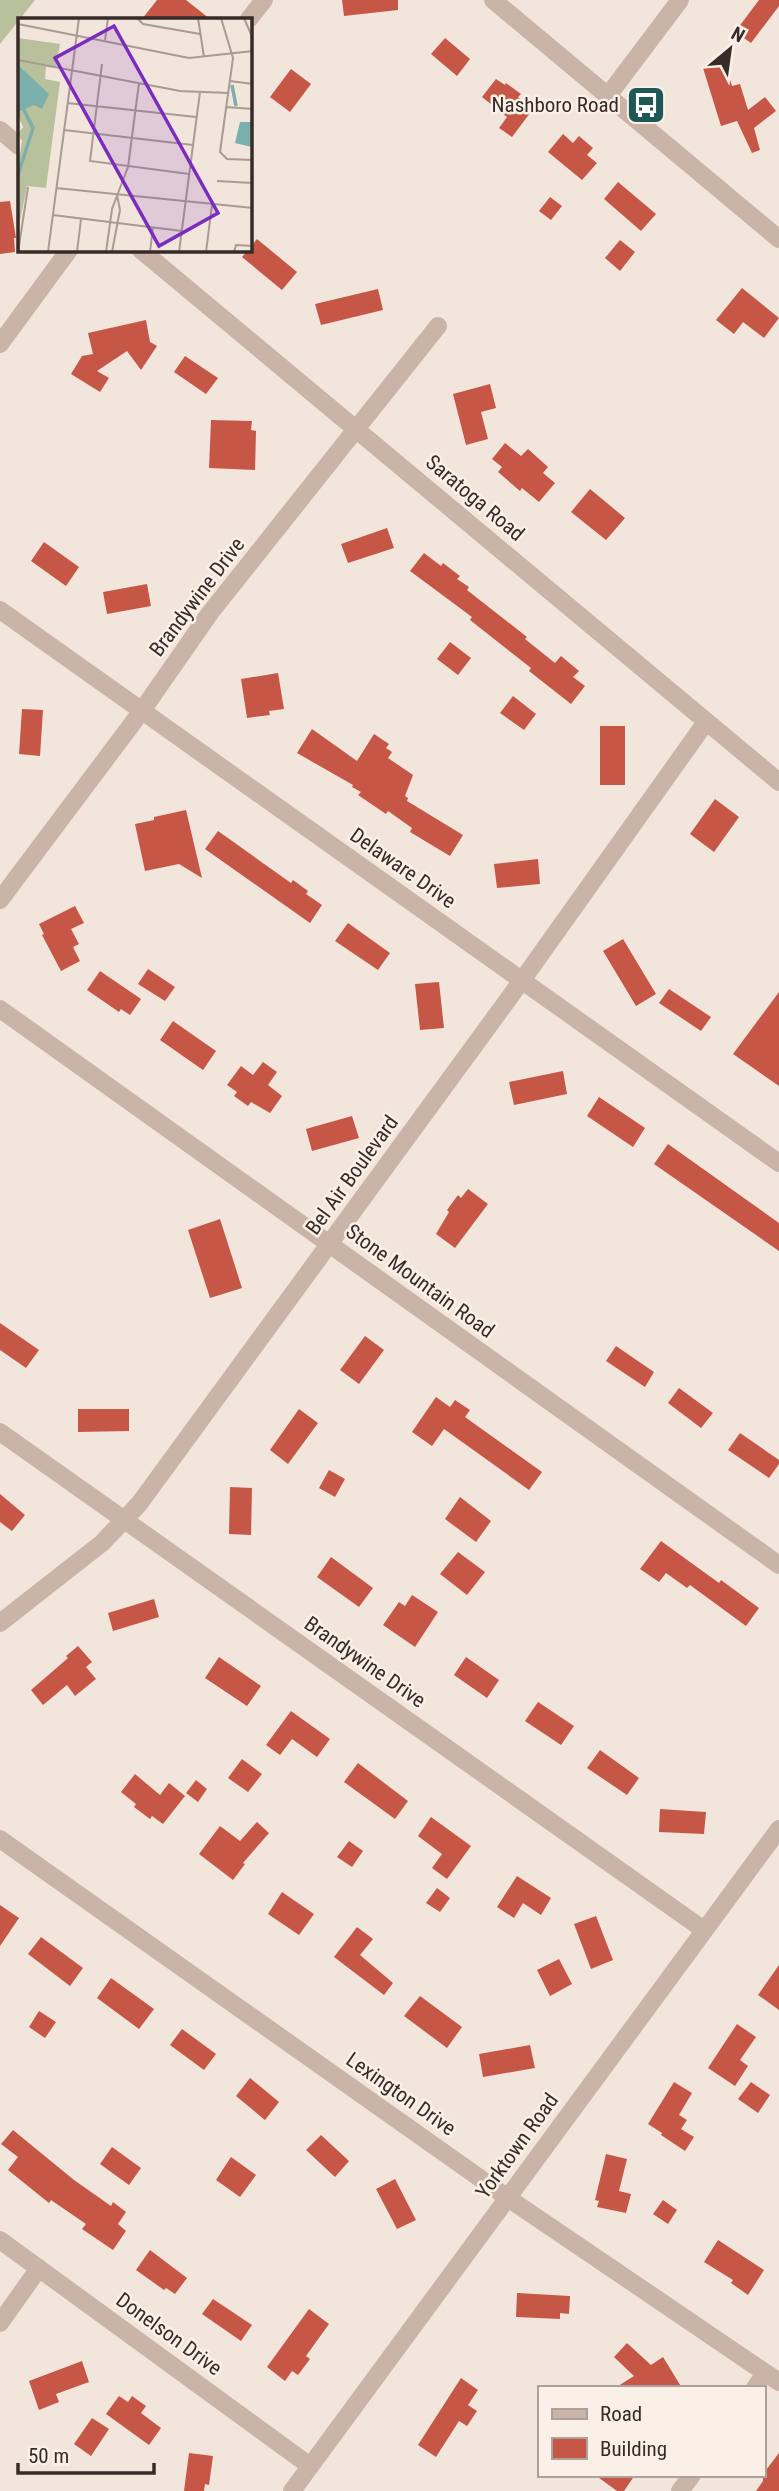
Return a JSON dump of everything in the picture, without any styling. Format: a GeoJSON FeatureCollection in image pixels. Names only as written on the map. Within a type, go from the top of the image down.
{"type":"FeatureCollection","features":[{"type":"Feature","properties":{"kind":"street"},"geometry":{"type":"LineString","coordinates":[[250,18],[264,0]]}},
{"type":"Feature","properties":{"kind":"street"},"geometry":{"type":"LineString","coordinates":[[493,0],[779,239]]}},
{"type":"Feature","properties":{"kind":"street"},"geometry":{"type":"LineString","coordinates":[[607,97],[680,0]]}},
{"type":"Feature","properties":{"kind":"street"},"geometry":{"type":"LineString","coordinates":[[0,130],[18,145]]}},
{"type":"Feature","properties":{"kind":"street"},"geometry":{"type":"LineString","coordinates":[[0,344],[68,252]]}},
{"type":"Feature","properties":{"kind":"street","name":"Saratoga Road"},"geometry":{"type":"LineString","coordinates":[[143,252],[779,782]]}},
{"type":"Feature","properties":{"kind":"street","name":"Brandywine Drive"},"geometry":{"type":"LineString","coordinates":[[0,900],[141,712],[210,613],[438,326]]}},
{"type":"Feature","properties":{"kind":"street","name":"Delaware Drive"},"geometry":{"type":"LineString","coordinates":[[0,610],[779,1163]]}},
{"type":"Feature","properties":{"kind":"street","name":"Bel Air Boulevard"},"geometry":{"type":"LineString","coordinates":[[0,1623],[102,1543],[125,1520],[523,979],[706,722]]}},
{"type":"Feature","properties":{"kind":"street","name":"Stone Mountain Road"},"geometry":{"type":"LineString","coordinates":[[0,1009],[779,1565]]}},
{"type":"Feature","properties":{"kind":"street","name":"Brandywine Drive"},"geometry":{"type":"LineString","coordinates":[[0,1432],[704,1930]]}},
{"type":"Feature","properties":{"kind":"street","name":"Yorktown Road"},"geometry":{"type":"LineString","coordinates":[[292,2491],[779,1829]]}},
{"type":"Feature","properties":{"kind":"street","name":"Lexington Drive"},"geometry":{"type":"LineString","coordinates":[[0,1839],[766,2381]]}},
{"type":"Feature","properties":{"kind":"street","name":"Donelson Drive"},"geometry":{"type":"LineString","coordinates":[[0,2240],[310,2466]]}},
{"type":"Feature","properties":{"kind":"street"},"geometry":{"type":"LineString","coordinates":[[0,2323],[39,2268]]}},
{"type":"Feature","properties":{"kind":"green space"},"geometry":{"type":"Polygon","coordinates":[[[0,0],[35,0],[18,18],[0,44],[0,0]]]}},
{"type":"Feature","properties":{"kind":"building"},"geometry":{"type":"Polygon","coordinates":[[[157,0],[186,0],[209,18],[143,18],[157,0]]]}},
{"type":"Feature","properties":{"kind":"building"},"geometry":{"type":"Polygon","coordinates":[[[342,0],[398,0],[398,10],[344,16],[342,0]]]}},
{"type":"Feature","properties":{"kind":"building"},"geometry":{"type":"Polygon","coordinates":[[[759,0],[779,0],[779,6],[751,43],[735,32],[759,0]]]}},
{"type":"Feature","properties":{"kind":"building"},"geometry":{"type":"Polygon","coordinates":[[[445,38],[470,59],[457,76],[431,54],[445,38]]]}},
{"type":"Feature","properties":{"kind":"building"},"geometry":{"type":"Polygon","coordinates":[[[724,61],[732,86],[740,84],[748,110],[765,97],[776,111],[754,128],[760,150],[752,153],[737,121],[721,126],[703,68],[724,61]]]}},
{"type":"Feature","properties":{"kind":"building"},"geometry":{"type":"Polygon","coordinates":[[[291,69],[311,84],[290,112],[270,97],[291,69]]]}},
{"type":"Feature","properties":{"kind":"building"},"geometry":{"type":"Polygon","coordinates":[[[496,79],[521,94],[518,97],[533,109],[512,137],[499,128],[507,117],[482,97],[496,79]]]}},
{"type":"Feature","properties":{"kind":"building"},"geometry":{"type":"Polygon","coordinates":[[[563,134],[573,143],[579,136],[593,148],[587,155],[597,163],[582,180],[548,152],[563,134]]]}},
{"type":"Feature","properties":{"kind":"building"},"geometry":{"type":"Polygon","coordinates":[[[618,182],[656,214],[641,231],[604,199],[618,182]]]}},
{"type":"Feature","properties":{"kind":"building"},"geometry":{"type":"Polygon","coordinates":[[[550,197],[562,206],[551,220],[539,211],[550,197]]]}},
{"type":"Feature","properties":{"kind":"building"},"geometry":{"type":"Polygon","coordinates":[[[10,201],[16,238],[15,252],[0,254],[0,202],[10,201]]]}},
{"type":"Feature","properties":{"kind":"building"},"geometry":{"type":"Polygon","coordinates":[[[257,239],[297,272],[282,290],[242,257],[246,252],[252,252],[252,245],[257,239]]]}},
{"type":"Feature","properties":{"kind":"building"},"geometry":{"type":"Polygon","coordinates":[[[620,240],[635,252],[620,271],[605,258],[620,240]]]}},
{"type":"Feature","properties":{"kind":"building"},"geometry":{"type":"Polygon","coordinates":[[[742,288],[779,318],[764,338],[743,322],[734,334],[716,320],[742,288]]]}},
{"type":"Feature","properties":{"kind":"building"},"geometry":{"type":"Polygon","coordinates":[[[378,289],[383,310],[321,325],[315,304],[378,289]]]}},
{"type":"Feature","properties":{"kind":"building"},"geometry":{"type":"Polygon","coordinates":[[[146,320],[150,342],[157,346],[141,370],[127,351],[97,371],[109,378],[100,392],[71,374],[82,356],[93,354],[88,333],[146,320]]]}},
{"type":"Feature","properties":{"kind":"building"},"geometry":{"type":"Polygon","coordinates":[[[185,356],[218,378],[206,394],[174,372],[185,356]]]}},
{"type":"Feature","properties":{"kind":"building"},"geometry":{"type":"Polygon","coordinates":[[[490,384],[496,408],[481,412],[488,439],[466,445],[453,394],[490,384]]]}},
{"type":"Feature","properties":{"kind":"building"},"geometry":{"type":"Polygon","coordinates":[[[211,420],[252,421],[251,430],[256,431],[255,470],[209,468],[211,420]]]}},
{"type":"Feature","properties":{"kind":"building"},"geometry":{"type":"Polygon","coordinates":[[[505,443],[521,456],[528,449],[548,467],[543,473],[555,483],[539,502],[522,488],[520,491],[498,472],[502,467],[492,459],[505,443]]]}},
{"type":"Feature","properties":{"kind":"building"},"geometry":{"type":"Polygon","coordinates":[[[590,489],[625,518],[606,540],[571,512],[590,489]]]}},
{"type":"Feature","properties":{"kind":"building"},"geometry":{"type":"Polygon","coordinates":[[[387,528],[394,548],[348,563],[341,544],[387,528]]]}},
{"type":"Feature","properties":{"kind":"building"},"geometry":{"type":"Polygon","coordinates":[[[44,542],[79,567],[66,586],[31,561],[44,542]]]}},
{"type":"Feature","properties":{"kind":"building"},"geometry":{"type":"Polygon","coordinates":[[[424,553],[460,576],[457,579],[469,587],[467,590],[527,637],[525,639],[555,663],[561,656],[579,671],[573,677],[585,686],[571,704],[529,671],[531,668],[470,620],[472,617],[410,571],[424,553]]]}},
{"type":"Feature","properties":{"kind":"building"},"geometry":{"type":"Polygon","coordinates":[[[147,584],[151,606],[107,614],[103,592],[147,584]]]}},
{"type":"Feature","properties":{"kind":"building"},"geometry":{"type":"Polygon","coordinates":[[[450,642],[471,658],[458,675],[437,659],[450,642]]]}},
{"type":"Feature","properties":{"kind":"building"},"geometry":{"type":"Polygon","coordinates":[[[278,673],[284,709],[269,711],[270,715],[247,718],[241,679],[278,673]]]}},
{"type":"Feature","properties":{"kind":"building"},"geometry":{"type":"Polygon","coordinates":[[[513,696],[536,714],[524,730],[500,713],[513,696]]]}},
{"type":"Feature","properties":{"kind":"building"},"geometry":{"type":"Polygon","coordinates":[[[22,709],[43,710],[40,756],[19,754],[22,709]]]}},
{"type":"Feature","properties":{"kind":"building"},"geometry":{"type":"Polygon","coordinates":[[[600,726],[625,726],[625,785],[600,785],[600,726]]]}},
{"type":"Feature","properties":{"kind":"building"},"geometry":{"type":"Polygon","coordinates":[[[312,729],[357,761],[374,734],[389,744],[386,748],[392,752],[388,758],[413,775],[405,796],[407,801],[463,835],[450,856],[410,832],[412,828],[388,811],[386,814],[358,795],[361,792],[352,787],[353,785],[297,753],[312,729]]]}},
{"type":"Feature","properties":{"kind":"building"},"geometry":{"type":"Polygon","coordinates":[[[715,799],[739,817],[714,852],[690,834],[715,799]]]}},
{"type":"Feature","properties":{"kind":"building"},"geometry":{"type":"Polygon","coordinates":[[[186,810],[202,878],[179,864],[145,871],[135,824],[186,810]]]}},
{"type":"Feature","properties":{"kind":"building"},"geometry":{"type":"Polygon","coordinates":[[[218,831],[291,883],[293,880],[308,891],[306,894],[322,905],[310,923],[205,849],[218,831]]]}},
{"type":"Feature","properties":{"kind":"building"},"geometry":{"type":"Polygon","coordinates":[[[538,859],[540,884],[497,888],[494,864],[538,859]]]}},
{"type":"Feature","properties":{"kind":"building"},"geometry":{"type":"Polygon","coordinates":[[[75,906],[84,923],[71,929],[79,944],[73,947],[80,961],[61,971],[39,924],[75,906]]]}},
{"type":"Feature","properties":{"kind":"building"},"geometry":{"type":"Polygon","coordinates":[[[348,923],[390,953],[378,970],[335,941],[348,923]]]}},
{"type":"Feature","properties":{"kind":"building"},"geometry":{"type":"Polygon","coordinates":[[[623,939],[656,994],[636,1006],[603,951],[623,939]]]}},
{"type":"Feature","properties":{"kind":"building"},"geometry":{"type":"Polygon","coordinates":[[[148,969],[175,987],[165,1001],[138,984],[148,969]]]}},
{"type":"Feature","properties":{"kind":"building"},"geometry":{"type":"Polygon","coordinates":[[[100,971],[141,999],[130,1015],[121,1009],[119,1012],[87,990],[100,971]]]}},
{"type":"Feature","properties":{"kind":"building"},"geometry":{"type":"Polygon","coordinates":[[[439,982],[444,1028],[420,1030],[415,984],[439,982]]]}},
{"type":"Feature","properties":{"kind":"building"},"geometry":{"type":"Polygon","coordinates":[[[669,989],[711,1017],[701,1031],[659,1003],[669,989]]]}},
{"type":"Feature","properties":{"kind":"building"},"geometry":{"type":"Polygon","coordinates":[[[779,992],[779,1086],[733,1054],[779,992]]]}},
{"type":"Feature","properties":{"kind":"building"},"geometry":{"type":"Polygon","coordinates":[[[173,1021],[216,1051],[203,1070],[160,1040],[173,1021]]]}},
{"type":"Feature","properties":{"kind":"building"},"geometry":{"type":"Polygon","coordinates":[[[263,1062],[277,1072],[268,1085],[282,1096],[270,1113],[251,1102],[248,1106],[234,1096],[237,1092],[227,1085],[241,1066],[253,1075],[263,1062]]]}},
{"type":"Feature","properties":{"kind":"building"},"geometry":{"type":"Polygon","coordinates":[[[563,1071],[567,1094],[514,1105],[509,1082],[563,1071]]]}},
{"type":"Feature","properties":{"kind":"building"},"geometry":{"type":"Polygon","coordinates":[[[599,1097],[645,1128],[633,1147],[587,1116],[599,1097]]]}},
{"type":"Feature","properties":{"kind":"building"},"geometry":{"type":"Polygon","coordinates":[[[352,1116],[359,1138],[312,1151],[306,1129],[352,1116]]]}},
{"type":"Feature","properties":{"kind":"building"},"geometry":{"type":"Polygon","coordinates":[[[668,1144],[779,1223],[779,1251],[654,1164],[668,1144]]]}},
{"type":"Feature","properties":{"kind":"building"},"geometry":{"type":"Polygon","coordinates":[[[468,1189],[488,1204],[455,1248],[436,1234],[449,1212],[447,1210],[458,1195],[461,1198],[468,1189]]]}},
{"type":"Feature","properties":{"kind":"building"},"geometry":{"type":"Polygon","coordinates":[[[220,1219],[242,1288],[210,1298],[188,1230],[220,1219]]]}},
{"type":"Feature","properties":{"kind":"building"},"geometry":{"type":"Polygon","coordinates":[[[0,1323],[39,1350],[26,1368],[0,1350],[0,1323]]]}},
{"type":"Feature","properties":{"kind":"building"},"geometry":{"type":"Polygon","coordinates":[[[365,1336],[384,1350],[359,1384],[340,1370],[365,1336]]]}},
{"type":"Feature","properties":{"kind":"building"},"geometry":{"type":"Polygon","coordinates":[[[616,1346],[654,1372],[645,1387],[606,1361],[616,1346]]]}},
{"type":"Feature","properties":{"kind":"building"},"geometry":{"type":"Polygon","coordinates":[[[679,1388],[713,1413],[701,1428],[668,1403],[679,1388]]]}},
{"type":"Feature","properties":{"kind":"building"},"geometry":{"type":"Polygon","coordinates":[[[436,1397],[450,1407],[455,1400],[470,1410],[465,1417],[542,1472],[529,1490],[444,1429],[432,1446],[412,1432],[436,1397]]]}},
{"type":"Feature","properties":{"kind":"building"},"geometry":{"type":"Polygon","coordinates":[[[78,1409],[129,1409],[129,1431],[78,1432],[78,1409]]]}},
{"type":"Feature","properties":{"kind":"building"},"geometry":{"type":"Polygon","coordinates":[[[299,1409],[318,1423],[288,1464],[270,1450],[299,1409]]]}},
{"type":"Feature","properties":{"kind":"building"},"geometry":{"type":"Polygon","coordinates":[[[740,1433],[779,1460],[769,1478],[728,1450],[740,1433]]]}},
{"type":"Feature","properties":{"kind":"building"},"geometry":{"type":"Polygon","coordinates":[[[329,1470],[345,1479],[335,1497],[319,1488],[329,1470]]]}},
{"type":"Feature","properties":{"kind":"building"},"geometry":{"type":"Polygon","coordinates":[[[230,1487],[252,1488],[251,1535],[229,1534],[230,1487]]]}},
{"type":"Feature","properties":{"kind":"building"},"geometry":{"type":"Polygon","coordinates":[[[0,1494],[25,1515],[12,1531],[0,1522],[0,1494]]]}},
{"type":"Feature","properties":{"kind":"building"},"geometry":{"type":"Polygon","coordinates":[[[460,1497],[491,1521],[476,1542],[445,1519],[460,1497]]]}},
{"type":"Feature","properties":{"kind":"building"},"geometry":{"type":"Polygon","coordinates":[[[661,1541],[759,1608],[746,1626],[690,1585],[687,1588],[666,1573],[659,1582],[640,1569],[661,1541]]]}},
{"type":"Feature","properties":{"kind":"building"},"geometry":{"type":"Polygon","coordinates":[[[458,1552],[485,1572],[467,1595],[440,1574],[458,1552]]]}},
{"type":"Feature","properties":{"kind":"building"},"geometry":{"type":"Polygon","coordinates":[[[331,1557],[373,1588],[359,1607],[317,1577],[331,1557]]]}},
{"type":"Feature","properties":{"kind":"building"},"geometry":{"type":"Polygon","coordinates":[[[412,1595],[438,1612],[415,1647],[383,1625],[399,1602],[405,1606],[412,1595]]]}},
{"type":"Feature","properties":{"kind":"building"},"geometry":{"type":"Polygon","coordinates":[[[154,1599],[159,1617],[113,1631],[108,1613],[154,1599]]]}},
{"type":"Feature","properties":{"kind":"building"},"geometry":{"type":"Polygon","coordinates":[[[78,1646],[92,1662],[86,1667],[96,1679],[75,1696],[67,1685],[43,1705],[31,1690],[78,1646]]]}},
{"type":"Feature","properties":{"kind":"building"},"geometry":{"type":"Polygon","coordinates":[[[219,1657],[261,1686],[247,1706],[205,1678],[219,1657]]]}},
{"type":"Feature","properties":{"kind":"building"},"geometry":{"type":"Polygon","coordinates":[[[466,1657],[499,1680],[487,1698],[454,1675],[466,1657]]]}},
{"type":"Feature","properties":{"kind":"building"},"geometry":{"type":"Polygon","coordinates":[[[538,1702],[574,1726],[561,1745],[525,1721],[538,1702]]]}},
{"type":"Feature","properties":{"kind":"building"},"geometry":{"type":"Polygon","coordinates":[[[291,1711],[330,1739],[317,1757],[292,1739],[280,1755],[266,1745],[291,1711]]]}},
{"type":"Feature","properties":{"kind":"building"},"geometry":{"type":"Polygon","coordinates":[[[600,1750],[639,1778],[627,1795],[587,1768],[600,1750]]]}},
{"type":"Feature","properties":{"kind":"building"},"geometry":{"type":"Polygon","coordinates":[[[242,1759],[262,1774],[248,1792],[228,1778],[242,1759]]]}},
{"type":"Feature","properties":{"kind":"building"},"geometry":{"type":"Polygon","coordinates":[[[358,1763],[408,1801],[395,1819],[344,1782],[358,1763]]]}},
{"type":"Feature","properties":{"kind":"building"},"geometry":{"type":"Polygon","coordinates":[[[135,1774],[160,1795],[169,1783],[185,1796],[163,1824],[152,1816],[150,1819],[134,1807],[136,1804],[121,1792],[135,1774]]]}},
{"type":"Feature","properties":{"kind":"building"},"geometry":{"type":"Polygon","coordinates":[[[196,1780],[207,1789],[198,1802],[186,1793],[196,1780]]]}},
{"type":"Feature","properties":{"kind":"building"},"geometry":{"type":"Polygon","coordinates":[[[660,1809],[706,1812],[704,1834],[659,1832],[660,1809]]]}},
{"type":"Feature","properties":{"kind":"building"},"geometry":{"type":"Polygon","coordinates":[[[431,1817],[471,1846],[447,1879],[432,1868],[442,1854],[418,1836],[431,1817]]]}},
{"type":"Feature","properties":{"kind":"building"},"geometry":{"type":"Polygon","coordinates":[[[257,1822],[269,1833],[243,1863],[245,1864],[233,1880],[199,1854],[220,1826],[240,1841],[257,1822]]]}},
{"type":"Feature","properties":{"kind":"building"},"geometry":{"type":"Polygon","coordinates":[[[349,1841],[363,1851],[352,1867],[337,1857],[349,1841]]]}},
{"type":"Feature","properties":{"kind":"building"},"geometry":{"type":"Polygon","coordinates":[[[517,1876],[551,1898],[541,1915],[523,1903],[514,1918],[497,1907],[517,1876]]]}},
{"type":"Feature","properties":{"kind":"building"},"geometry":{"type":"Polygon","coordinates":[[[437,1888],[450,1898],[440,1912],[426,1903],[437,1888]]]}},
{"type":"Feature","properties":{"kind":"building"},"geometry":{"type":"Polygon","coordinates":[[[282,1892],[314,1914],[299,1935],[268,1914],[282,1892]]]}},
{"type":"Feature","properties":{"kind":"building"},"geometry":{"type":"Polygon","coordinates":[[[0,1905],[19,1918],[0,1946],[0,1905]]]}},
{"type":"Feature","properties":{"kind":"building"},"geometry":{"type":"Polygon","coordinates":[[[596,1916],[613,1960],[591,1969],[574,1924],[596,1916]]]}},
{"type":"Feature","properties":{"kind":"building"},"geometry":{"type":"Polygon","coordinates":[[[357,1927],[373,1939],[360,1955],[393,1983],[384,1995],[334,1957],[357,1927]]]}},
{"type":"Feature","properties":{"kind":"building"},"geometry":{"type":"Polygon","coordinates":[[[41,1937],[83,1968],[70,1986],[28,1954],[41,1937]]]}},
{"type":"Feature","properties":{"kind":"building"},"geometry":{"type":"Polygon","coordinates":[[[559,1959],[572,1984],[550,1996],[537,1970],[559,1959]]]}},
{"type":"Feature","properties":{"kind":"building"},"geometry":{"type":"Polygon","coordinates":[[[779,1965],[779,2010],[758,1995],[779,1965]]]}},
{"type":"Feature","properties":{"kind":"building"},"geometry":{"type":"Polygon","coordinates":[[[111,1978],[154,2009],[139,2029],[97,1998],[111,1978]]]}},
{"type":"Feature","properties":{"kind":"building"},"geometry":{"type":"Polygon","coordinates":[[[420,1996],[462,2027],[447,2048],[404,2016],[420,1996]]]}},
{"type":"Feature","properties":{"kind":"building"},"geometry":{"type":"Polygon","coordinates":[[[39,2011],[56,2022],[45,2038],[29,2027],[39,2011]]]}},
{"type":"Feature","properties":{"kind":"building"},"geometry":{"type":"Polygon","coordinates":[[[737,2024],[756,2037],[740,2060],[748,2066],[735,2086],[708,2068],[737,2024]]]}},
{"type":"Feature","properties":{"kind":"building"},"geometry":{"type":"Polygon","coordinates":[[[182,2029],[216,2054],[204,2070],[170,2045],[182,2029]]]}},
{"type":"Feature","properties":{"kind":"building"},"geometry":{"type":"Polygon","coordinates":[[[530,2045],[535,2068],[483,2077],[479,2054],[530,2045]]]}},
{"type":"Feature","properties":{"kind":"building"},"geometry":{"type":"Polygon","coordinates":[[[250,2078],[279,2102],[265,2120],[236,2096],[250,2078]]]}},
{"type":"Feature","properties":{"kind":"building"},"geometry":{"type":"Polygon","coordinates":[[[674,2082],[692,2093],[679,2115],[687,2120],[681,2129],[694,2137],[685,2151],[648,2124],[674,2082]]]}},
{"type":"Feature","properties":{"kind":"building"},"geometry":{"type":"Polygon","coordinates":[[[751,2082],[770,2095],[758,2113],[738,2099],[751,2082]]]}},
{"type":"Feature","properties":{"kind":"building"},"geometry":{"type":"Polygon","coordinates":[[[13,2130],[74,2180],[111,2206],[113,2202],[126,2212],[118,2224],[126,2231],[113,2250],[82,2229],[86,2224],[51,2200],[49,2203],[8,2170],[18,2157],[1,2144],[13,2130]]]}},
{"type":"Feature","properties":{"kind":"building"},"geometry":{"type":"Polygon","coordinates":[[[321,2135],[349,2161],[335,2177],[306,2150],[321,2135]]]}},
{"type":"Feature","properties":{"kind":"building"},"geometry":{"type":"Polygon","coordinates":[[[112,2147],[141,2168],[129,2185],[100,2164],[112,2147]]]}},
{"type":"Feature","properties":{"kind":"building"},"geometry":{"type":"Polygon","coordinates":[[[606,2154],[627,2159],[619,2191],[631,2194],[626,2213],[597,2207],[599,2201],[595,2200],[606,2154]]]}},
{"type":"Feature","properties":{"kind":"building"},"geometry":{"type":"Polygon","coordinates":[[[231,2157],[256,2175],[240,2197],[216,2180],[231,2157]]]}},
{"type":"Feature","properties":{"kind":"building"},"geometry":{"type":"Polygon","coordinates":[[[395,2179],[416,2220],[397,2229],[376,2189],[395,2179]]]}},
{"type":"Feature","properties":{"kind":"building"},"geometry":{"type":"Polygon","coordinates":[[[663,2200],[677,2210],[668,2224],[653,2214],[663,2200]]]}},
{"type":"Feature","properties":{"kind":"building"},"geometry":{"type":"Polygon","coordinates":[[[718,2240],[764,2270],[748,2295],[731,2283],[733,2280],[704,2262],[718,2240]]]}},
{"type":"Feature","properties":{"kind":"building"},"geometry":{"type":"Polygon","coordinates":[[[150,2250],[187,2278],[175,2294],[166,2288],[164,2290],[136,2270],[150,2250]]]}},
{"type":"Feature","properties":{"kind":"building"},"geometry":{"type":"Polygon","coordinates":[[[517,2293],[570,2296],[569,2314],[560,2313],[560,2319],[516,2317],[517,2293]]]}},
{"type":"Feature","properties":{"kind":"building"},"geometry":{"type":"Polygon","coordinates":[[[213,2299],[252,2325],[241,2341],[202,2314],[213,2299]]]}},
{"type":"Feature","properties":{"kind":"building"},"geometry":{"type":"Polygon","coordinates":[[[309,2309],[329,2324],[306,2356],[310,2359],[298,2375],[292,2371],[285,2381],[267,2367],[309,2309]]]}},
{"type":"Feature","properties":{"kind":"building"},"geometry":{"type":"Polygon","coordinates":[[[627,2343],[651,2365],[663,2357],[681,2386],[618,2386],[634,2376],[614,2357],[627,2343]]]}},
{"type":"Feature","properties":{"kind":"building"},"geometry":{"type":"Polygon","coordinates":[[[82,2361],[89,2382],[56,2394],[59,2402],[39,2410],[29,2381],[82,2361]]]}},
{"type":"Feature","properties":{"kind":"building"},"geometry":{"type":"Polygon","coordinates":[[[461,2378],[478,2390],[468,2405],[477,2411],[467,2426],[459,2421],[436,2457],[418,2445],[461,2378]]]}},
{"type":"Feature","properties":{"kind":"building"},"geometry":{"type":"Polygon","coordinates":[[[119,2396],[128,2402],[132,2396],[146,2406],[141,2413],[161,2428],[149,2445],[106,2414],[119,2396]]]}},
{"type":"Feature","properties":{"kind":"building"},"geometry":{"type":"Polygon","coordinates":[[[92,2418],[109,2429],[91,2456],[74,2444],[92,2418]]]}},
{"type":"Feature","properties":{"kind":"building"},"geometry":{"type":"Polygon","coordinates":[[[189,2453],[213,2456],[209,2485],[205,2484],[204,2491],[184,2491],[189,2453]]]}},
{"type":"Feature","properties":{"kind":"building"},"geometry":{"type":"Polygon","coordinates":[[[779,2453],[779,2491],[756,2491],[765,2477],[765,2471],[779,2453]]]}},
{"type":"Feature","properties":{"kind":"building"},"geometry":{"type":"Polygon","coordinates":[[[598,2477],[634,2477],[624,2491],[617,2491],[598,2477]]]}},
{"type":"Feature","properties":{"kind":"place","name":"Nashboro Road"},"geometry":{"type":"Point","coordinates":[646,105]}}]}
